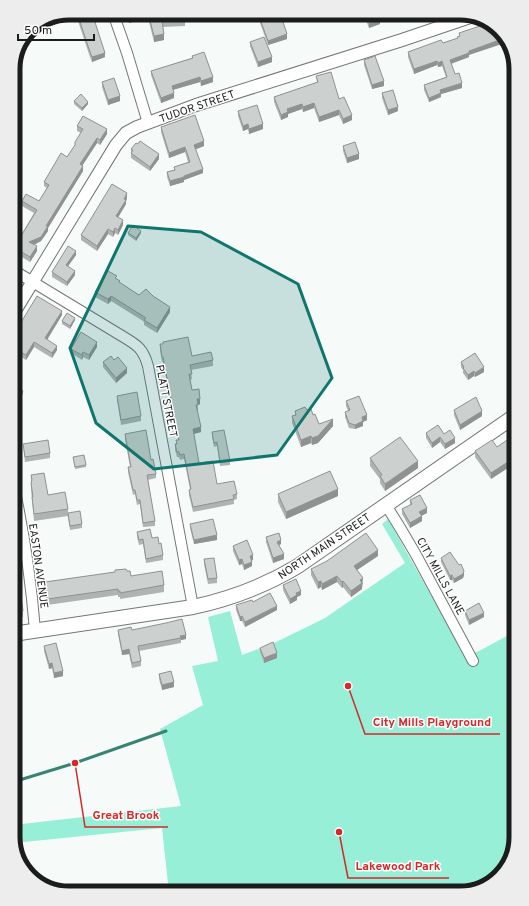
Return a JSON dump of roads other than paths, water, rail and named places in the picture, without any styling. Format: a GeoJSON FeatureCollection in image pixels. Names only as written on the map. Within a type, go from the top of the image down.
{"type":"FeatureCollection","features":[{"type":"Feature","properties":{"kind":"main road","name":"NORTH MAIN STREET"},"geometry":{"type":"LineString","coordinates":[[20,633],[193,607],[214,602],[253,589],[298,566],[509,420]]}},
{"type":"Feature","properties":{"kind":"street"},"geometry":{"type":"LineString","coordinates":[[115,20],[148,123]]}},
{"type":"Feature","properties":{"kind":"street","name":"TUDOR STREET"},"geometry":{"type":"LineString","coordinates":[[20,303],[119,141],[131,130],[211,100],[461,20]]}},
{"type":"Feature","properties":{"kind":"street","name":"PLATT STREET"},"geometry":{"type":"LineString","coordinates":[[20,274],[134,343],[144,353],[148,366],[193,607]]}},
{"type":"Feature","properties":{"kind":"street","name":"CITY MILLS LANE"},"geometry":{"type":"LineString","coordinates":[[386,505],[415,553],[473,661]]}},
{"type":"Feature","properties":{"kind":"street","name":"EASTON AVENUE"},"geometry":{"type":"LineString","coordinates":[[20,516],[35,630]]}},
{"type":"Feature","properties":{"kind":"waterway"},"geometry":{"type":"LineString","coordinates":[[20,780],[75,763],[166,731]]}},
{"type":"Feature","properties":{"kind":"place","name":"City Mills Playground"},"geometry":{"type":"Point","coordinates":[348,686]}},
{"type":"Feature","properties":{"kind":"place","name":"Great Brook"},"geometry":{"type":"Point","coordinates":[75,763]}},
{"type":"Feature","properties":{"kind":"place","name":"Lakewood Park"},"geometry":{"type":"Point","coordinates":[339,832]}}]}
